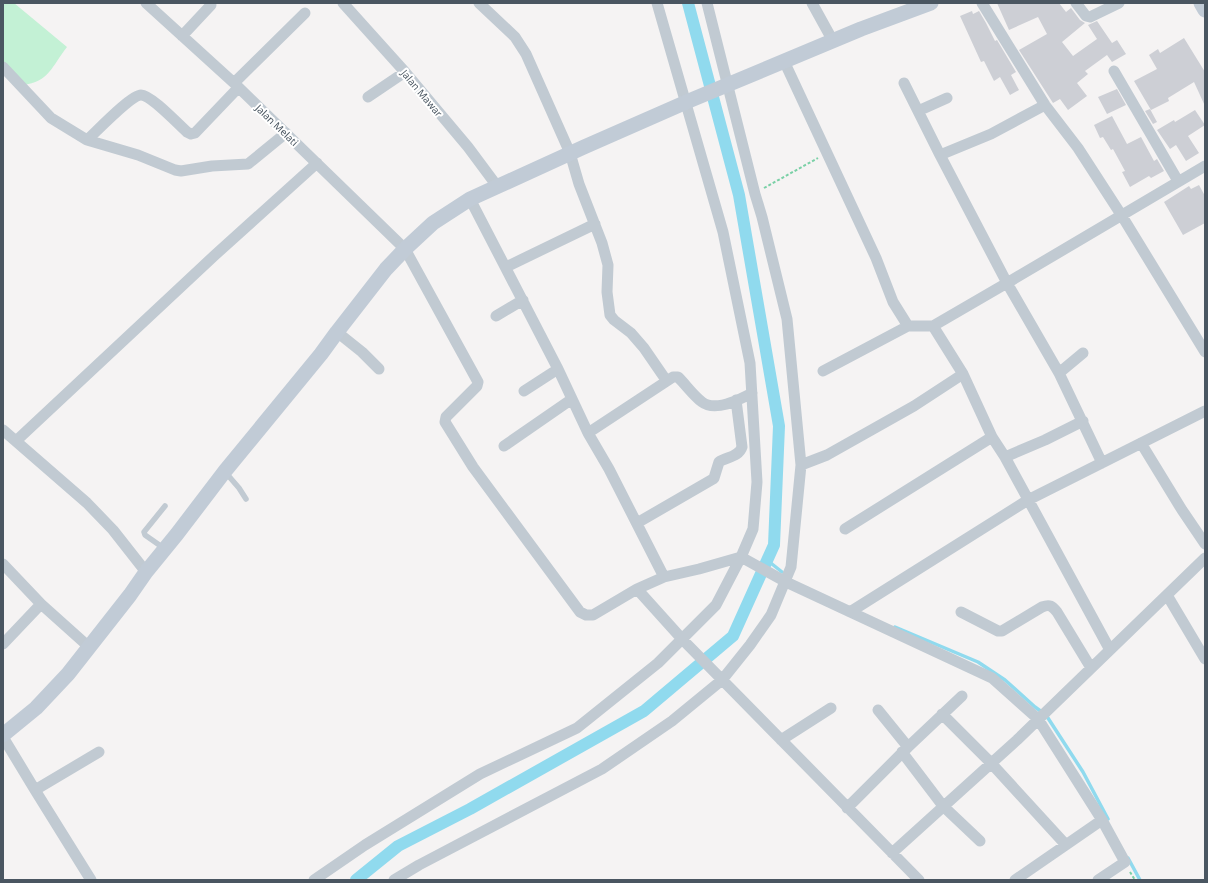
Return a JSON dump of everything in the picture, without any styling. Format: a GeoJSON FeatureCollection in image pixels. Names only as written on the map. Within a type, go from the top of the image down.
{"type":"FeatureCollection","features":[{"type":"Feature","properties":{"kind":"main road"},"geometry":{"type":"LineString","coordinates":[[1201,3],[1205,10]]}},
{"type":"Feature","properties":{"kind":"main road"},"geometry":{"type":"LineString","coordinates":[[3,736],[36,708],[68,674],[224,471],[321,354],[386,269],[433,223],[470,199],[570,153],[688,101],[861,29],[927,4]]}},
{"type":"Feature","properties":{"kind":"street","name":"Jalan Melati"},"geometry":{"type":"LineString","coordinates":[[146,3],[236,85],[405,249],[478,382],[477,386],[445,419],[445,422],[473,467],[580,612],[586,615],[593,615],[637,590]]}},
{"type":"Feature","properties":{"kind":"street","name":"Jalan Mawar"},"geometry":{"type":"LineString","coordinates":[[343,3],[405,72],[468,146],[497,186]]}},
{"type":"Feature","properties":{"kind":"street"},"geometry":{"type":"LineString","coordinates":[[479,3],[515,37],[526,54],[570,153],[579,184],[602,243],[608,265],[610,315],[631,333],[644,348],[666,380]]}},
{"type":"Feature","properties":{"kind":"street"},"geometry":{"type":"LineString","coordinates":[[314,880],[365,845],[480,774],[577,728],[685,642],[716,605],[743,557],[753,529],[757,482],[750,363],[723,232],[688,101],[657,3]]}},
{"type":"Feature","properties":{"kind":"street"},"geometry":{"type":"LineString","coordinates":[[394,880],[419,865],[602,769],[672,721],[720,678],[750,646],[771,615],[791,567],[801,465],[788,319],[762,216],[723,87],[707,3]]}},
{"type":"Feature","properties":{"kind":"street"},"geometry":{"type":"LineString","coordinates":[[812,3],[833,41]]}},
{"type":"Feature","properties":{"kind":"street"},"geometry":{"type":"LineString","coordinates":[[982,3],[1045,105],[1078,148],[1122,216],[1205,352]]}},
{"type":"Feature","properties":{"kind":"street"},"geometry":{"type":"LineString","coordinates":[[1076,3],[1085,14],[1090,17],[1119,3]]}},
{"type":"Feature","properties":{"kind":"street"},"geometry":{"type":"LineString","coordinates":[[182,36],[211,5]]}},
{"type":"Feature","properties":{"kind":"street"},"geometry":{"type":"LineString","coordinates":[[87,140],[114,114],[136,96],[142,95],[148,97],[157,104],[187,132],[190,134],[195,133],[236,85],[305,13]]}},
{"type":"Feature","properties":{"kind":"street"},"geometry":{"type":"LineString","coordinates":[[784,61],[876,258],[894,302],[908,326]]}},
{"type":"Feature","properties":{"kind":"street"},"geometry":{"type":"LineString","coordinates":[[3,67],[51,118],[87,140],[138,155],[175,170],[181,171],[212,166],[248,164],[286,133]]}},
{"type":"Feature","properties":{"kind":"street"},"geometry":{"type":"LineString","coordinates":[[1114,71],[1178,181]]}},
{"type":"Feature","properties":{"kind":"street"},"geometry":{"type":"LineString","coordinates":[[368,97],[405,72]]}},
{"type":"Feature","properties":{"kind":"street"},"geometry":{"type":"LineString","coordinates":[[904,83],[1007,283],[1059,373],[1102,463]]}},
{"type":"Feature","properties":{"kind":"street"},"geometry":{"type":"LineString","coordinates":[[918,111],[946,98]]}},
{"type":"Feature","properties":{"kind":"street"},"geometry":{"type":"LineString","coordinates":[[940,155],[991,134],[1045,105]]}},
{"type":"Feature","properties":{"kind":"street"},"geometry":{"type":"LineString","coordinates":[[16,441],[215,255],[317,163]]}},
{"type":"Feature","properties":{"kind":"street"},"geometry":{"type":"LineString","coordinates":[[823,371],[908,326],[933,326],[1205,166]]}},
{"type":"Feature","properties":{"kind":"street"},"geometry":{"type":"LineString","coordinates":[[470,199],[558,369],[588,433],[609,469],[664,577]]}},
{"type":"Feature","properties":{"kind":"street"},"geometry":{"type":"LineString","coordinates":[[506,267],[595,224]]}},
{"type":"Feature","properties":{"kind":"street"},"geometry":{"type":"LineString","coordinates":[[496,316],[523,300]]}},
{"type":"Feature","properties":{"kind":"street"},"geometry":{"type":"LineString","coordinates":[[933,326],[962,374],[992,436],[1005,457],[1110,650]]}},
{"type":"Feature","properties":{"kind":"street"},"geometry":{"type":"LineString","coordinates":[[337,332],[380,369]]}},
{"type":"Feature","properties":{"kind":"street"},"geometry":{"type":"LineString","coordinates":[[1059,373],[1083,353]]}},
{"type":"Feature","properties":{"kind":"street"},"geometry":{"type":"LineString","coordinates":[[524,391],[558,369]]}},
{"type":"Feature","properties":{"kind":"street"},"geometry":{"type":"LineString","coordinates":[[801,465],[827,455],[914,406],[962,374]]}},
{"type":"Feature","properties":{"kind":"street"},"geometry":{"type":"LineString","coordinates":[[588,433],[666,380],[673,377],[678,377],[703,403],[710,406],[722,406],[752,393]]}},
{"type":"Feature","properties":{"kind":"street"},"geometry":{"type":"LineString","coordinates":[[504,446],[572,399]]}},
{"type":"Feature","properties":{"kind":"street"},"geometry":{"type":"LineString","coordinates":[[637,524],[713,479],[719,462],[740,452],[742,447],[736,400]]}},
{"type":"Feature","properties":{"kind":"street"},"geometry":{"type":"LineString","coordinates":[[850,612],[1028,500],[1205,411]]}},
{"type":"Feature","properties":{"kind":"street"},"geometry":{"type":"LineString","coordinates":[[1005,457],[1045,440],[1083,421]]}},
{"type":"Feature","properties":{"kind":"street"},"geometry":{"type":"LineString","coordinates":[[3,430],[87,502],[113,530],[146,572]]}},
{"type":"Feature","properties":{"kind":"street"},"geometry":{"type":"LineString","coordinates":[[845,529],[992,436]]}},
{"type":"Feature","properties":{"kind":"street"},"geometry":{"type":"LineString","coordinates":[[1141,443],[1205,544]]}},
{"type":"Feature","properties":{"kind":"street"},"geometry":{"type":"LineString","coordinates":[[919,880],[720,678],[637,590],[664,577],[743,557],[784,581],[992,678],[1043,715],[1125,862],[1098,880]]}},
{"type":"Feature","properties":{"kind":"street"},"geometry":{"type":"LineString","coordinates":[[892,853],[1017,740],[1205,558]]}},
{"type":"Feature","properties":{"kind":"street"},"geometry":{"type":"LineString","coordinates":[[3,564],[42,604],[89,647]]}},
{"type":"Feature","properties":{"kind":"street"},"geometry":{"type":"LineString","coordinates":[[1167,595],[1205,659]]}},
{"type":"Feature","properties":{"kind":"street"},"geometry":{"type":"LineString","coordinates":[[3,644],[42,604]]}},
{"type":"Feature","properties":{"kind":"street"},"geometry":{"type":"LineString","coordinates":[[961,612],[998,631],[1002,631],[1042,607],[1047,605],[1052,606],[1058,612],[1091,668]]}},
{"type":"Feature","properties":{"kind":"street"},"geometry":{"type":"LineString","coordinates":[[847,808],[962,696]]}},
{"type":"Feature","properties":{"kind":"street"},"geometry":{"type":"LineString","coordinates":[[781,740],[831,708]]}},
{"type":"Feature","properties":{"kind":"street"},"geometry":{"type":"LineString","coordinates":[[878,710],[943,806],[980,841]]}},
{"type":"Feature","properties":{"kind":"street"},"geometry":{"type":"LineString","coordinates":[[942,714],[991,763],[1066,845]]}},
{"type":"Feature","properties":{"kind":"street"},"geometry":{"type":"LineString","coordinates":[[3,736],[91,880]]}},
{"type":"Feature","properties":{"kind":"street"},"geometry":{"type":"LineString","coordinates":[[35,790],[99,752]]}},
{"type":"Feature","properties":{"kind":"street"},"geometry":{"type":"LineString","coordinates":[[1015,880],[1102,820]]}},
{"type":"Feature","properties":{"kind":"lane"},"geometry":{"type":"LineString","coordinates":[[224,471],[239,488],[246,499]]}},
{"type":"Feature","properties":{"kind":"lane"},"geometry":{"type":"LineString","coordinates":[[164,506],[144,532],[145,535],[165,549]]}},
{"type":"Feature","properties":{"kind":"path"},"geometry":{"type":"LineString","coordinates":[[755,194],[827,153]]}},
{"type":"Feature","properties":{"kind":"green space"},"geometry":{"type":"Polygon","coordinates":[[[3,3],[14,3],[67,47],[49,72],[44,77],[32,83],[23,85],[3,63],[3,3]]]}},
{"type":"Feature","properties":{"kind":"building"},"geometry":{"type":"Polygon","coordinates":[[[997,3],[1059,3],[1066,12],[1071,8],[1080,20],[1085,23],[1062,42],[1073,56],[1097,39],[1088,25],[1097,21],[1112,43],[1117,40],[1126,54],[1112,62],[1107,55],[1085,71],[1088,74],[1077,83],[1087,96],[1068,110],[1060,99],[1053,103],[1019,50],[1047,34],[1038,17],[1009,30],[997,3]]]}},
{"type":"Feature","properties":{"kind":"building"},"geometry":{"type":"Polygon","coordinates":[[[972,11],[973,14],[979,11],[995,41],[997,40],[1016,72],[1011,75],[1019,90],[1010,95],[1000,77],[994,81],[984,61],[981,62],[960,16],[972,11]]]}},
{"type":"Feature","properties":{"kind":"building"},"geometry":{"type":"Polygon","coordinates":[[[1184,38],[1205,72],[1205,106],[1194,82],[1168,98],[1169,101],[1151,110],[1134,81],[1157,69],[1149,55],[1158,49],[1160,53],[1184,38]]]}},
{"type":"Feature","properties":{"kind":"building"},"geometry":{"type":"Polygon","coordinates":[[[1117,89],[1126,105],[1107,114],[1098,97],[1117,89]]]}},
{"type":"Feature","properties":{"kind":"building"},"geometry":{"type":"Polygon","coordinates":[[[1150,109],[1157,122],[1153,124],[1145,111],[1150,109]]]}},
{"type":"Feature","properties":{"kind":"building"},"geometry":{"type":"Polygon","coordinates":[[[1195,110],[1205,125],[1188,136],[1199,153],[1186,161],[1176,145],[1170,149],[1157,130],[1174,120],[1175,122],[1195,110]]]}},
{"type":"Feature","properties":{"kind":"building"},"geometry":{"type":"Polygon","coordinates":[[[1112,116],[1127,144],[1141,137],[1154,161],[1157,159],[1164,171],[1151,178],[1149,176],[1130,187],[1122,172],[1125,171],[1113,149],[1111,150],[1103,137],[1100,138],[1094,125],[1112,116]]]}},
{"type":"Feature","properties":{"kind":"building"},"geometry":{"type":"Polygon","coordinates":[[[1199,185],[1205,196],[1205,223],[1183,235],[1164,202],[1189,186],[1191,189],[1199,185]]]}},
{"type":"Feature","properties":{"kind":"waterway"},"geometry":{"type":"LineString","coordinates":[[356,880],[398,846],[470,809],[644,711],[733,636],[774,545],[779,426],[739,195],[688,3]]}},
{"type":"Feature","properties":{"kind":"waterway"},"geometry":{"type":"LineString","coordinates":[[767,560],[782,572]]}},
{"type":"Feature","properties":{"kind":"waterway"},"geometry":{"type":"LineString","coordinates":[[895,627],[978,662],[1005,680],[1046,715],[1083,772],[1108,819]]}},
{"type":"Feature","properties":{"kind":"waterway"},"geometry":{"type":"LineString","coordinates":[[1128,858],[1140,880]]}}]}
